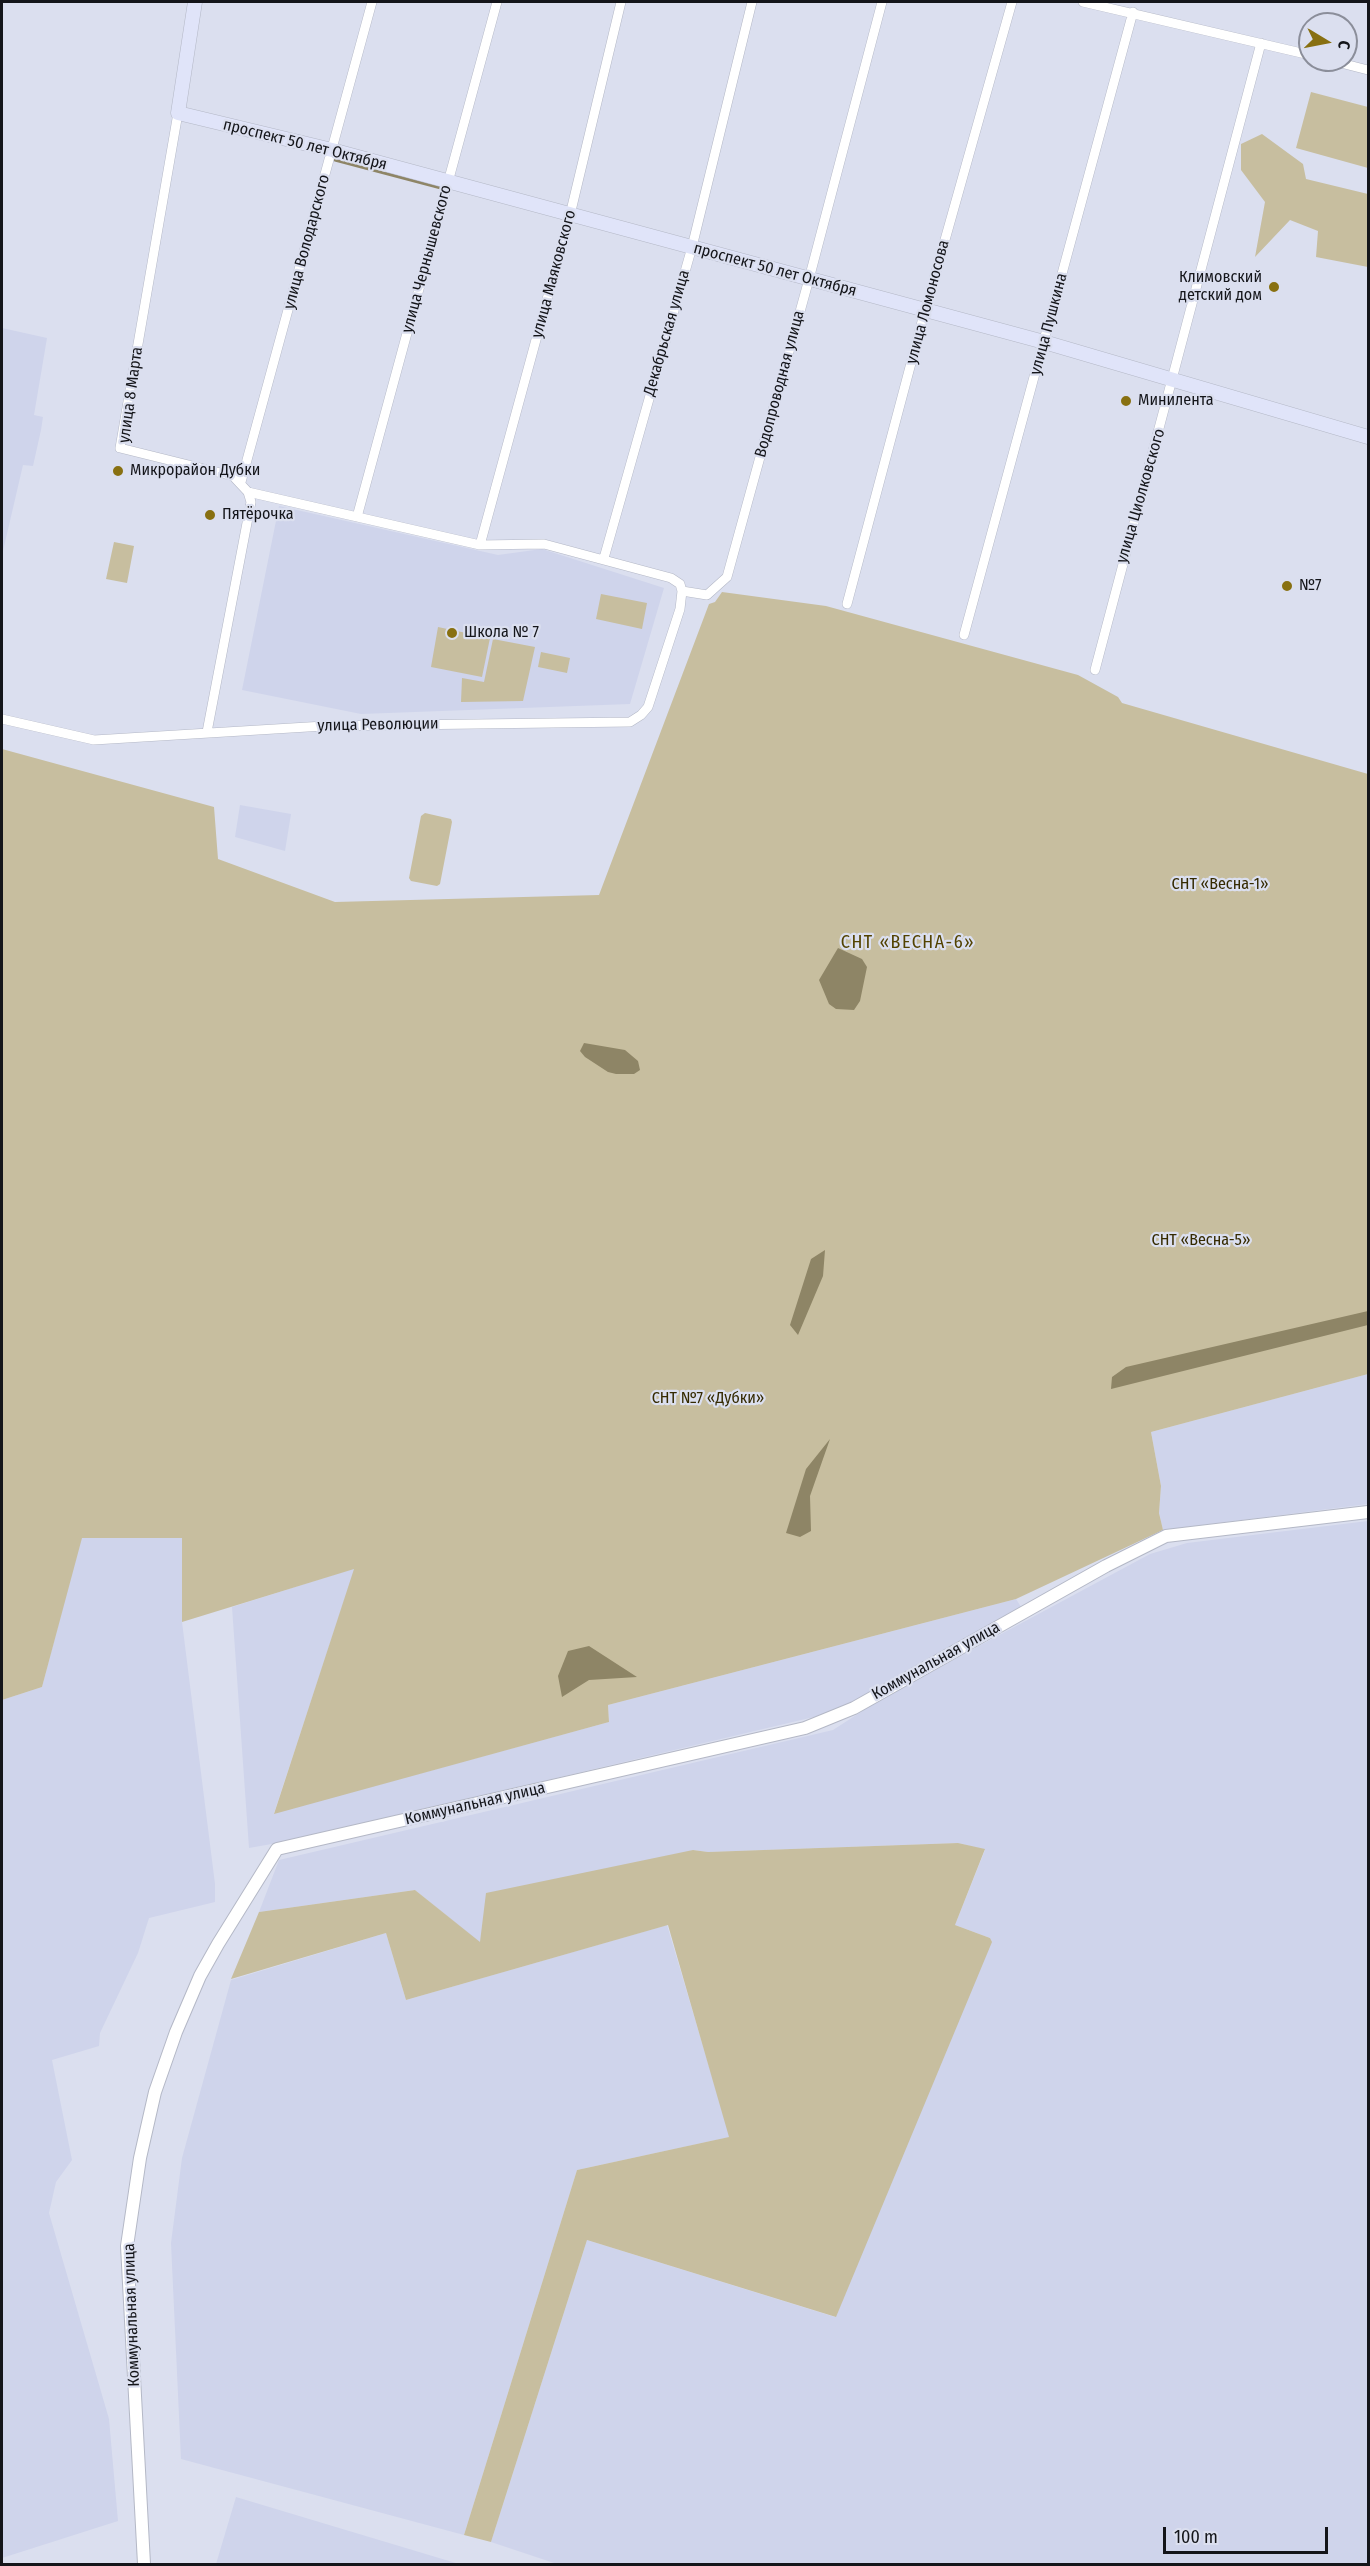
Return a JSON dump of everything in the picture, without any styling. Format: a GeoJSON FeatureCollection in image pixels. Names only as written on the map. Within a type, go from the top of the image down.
{"type":"FeatureCollection","features":[{"type":"Feature","properties":{"kind":"main road","name":"улица 8 Марта"},"geometry":{"type":"LineString","coordinates":[[178,113],[195,2]]}},
{"type":"Feature","properties":{"kind":"main road","name":"проспект 50 лет Октября"},"geometry":{"type":"LineString","coordinates":[[178,113],[332,150],[1044,342],[1368,437]]}},
{"type":"Feature","properties":{"kind":"street","name":"улица Володарского"},"geometry":{"type":"LineString","coordinates":[[241,482],[372,2]]}},
{"type":"Feature","properties":{"kind":"street","name":"улица Чернышевского"},"geometry":{"type":"LineString","coordinates":[[357,517],[497,2]]}},
{"type":"Feature","properties":{"kind":"street","name":"улица Маяковского"},"geometry":{"type":"LineString","coordinates":[[480,545],[570,215],[621,2]]}},
{"type":"Feature","properties":{"kind":"street","name":"Декабрьская улица"},"geometry":{"type":"LineString","coordinates":[[604,558],[692,247],[752,2]]}},
{"type":"Feature","properties":{"kind":"street","name":"Водопроводная улица"},"geometry":{"type":"LineString","coordinates":[[682,591],[707,595],[727,577],[882,2]]}},
{"type":"Feature","properties":{"kind":"street","name":"улица Ломоносова"},"geometry":{"type":"LineString","coordinates":[[847,604],[925,310],[1012,2]]}},
{"type":"Feature","properties":{"kind":"street"},"geometry":{"type":"LineString","coordinates":[[1083,2],[1298,52]]}},
{"type":"Feature","properties":{"kind":"street","name":"улица Пушкина"},"geometry":{"type":"LineString","coordinates":[[964,635],[1133,12]]}},
{"type":"Feature","properties":{"kind":"street","name":"улица Циолковского"},"geometry":{"type":"LineString","coordinates":[[1095,670],[1114,591],[1173,380],[1261,43]]}},
{"type":"Feature","properties":{"kind":"street","name":"улица 8 Марта"},"geometry":{"type":"LineString","coordinates":[[178,113],[120,448],[233,476],[241,482]]}},
{"type":"Feature","properties":{"kind":"street"},"geometry":{"type":"LineString","coordinates":[[207,732],[251,502],[241,482]]}},
{"type":"Feature","properties":{"kind":"street"},"geometry":{"type":"LineString","coordinates":[[248,492],[480,545],[544,544],[604,558],[671,578],[680,584],[682,591]]}},
{"type":"Feature","properties":{"kind":"street","name":"улица Революции"},"geometry":{"type":"LineString","coordinates":[[2,719],[94,740],[324,726],[630,722],[648,707],[680,609],[682,591]]}},
{"type":"Feature","properties":{"kind":"street","name":"Коммунальная улица"},"geometry":{"type":"LineString","coordinates":[[144,2565],[127,2246],[140,2158],[154,2092],[200,1976],[277,1849],[805,1728],[854,1708],[1106,1566],[1166,1536],[1368,1512]]}},
{"type":"Feature","properties":{"kind":"shaded area"},"geometry":{"type":"Polygon","coordinates":[[[2,328],[47,338],[34,415],[43,417],[41,430],[33,466],[23,465],[3,551],[2,328]]]}},
{"type":"Feature","properties":{"kind":"shaded area","name":"Школа № 7"},"geometry":{"type":"Polygon","coordinates":[[[279,506],[498,555],[542,549],[664,588],[630,704],[361,714],[242,690],[279,506]]]}},
{"type":"Feature","properties":{"kind":"shaded area"},"geometry":{"type":"Polygon","coordinates":[[[240,805],[291,814],[285,851],[235,837],[240,805]]]}},
{"type":"Feature","properties":{"kind":"shaded area"},"geometry":{"type":"Polygon","coordinates":[[[838,948],[862,959],[867,967],[860,1001],[854,1010],[836,1009],[829,1004],[819,980],[838,948]]]}},
{"type":"Feature","properties":{"kind":"shaded area"},"geometry":{"type":"Polygon","coordinates":[[[584,1043],[625,1050],[638,1061],[640,1070],[634,1074],[608,1072],[585,1057],[580,1051],[584,1043]]]}},
{"type":"Feature","properties":{"kind":"shaded area"},"geometry":{"type":"Polygon","coordinates":[[[825,1250],[823,1276],[798,1335],[790,1325],[811,1259],[825,1250]]]}},
{"type":"Feature","properties":{"kind":"shaded area"},"geometry":{"type":"Polygon","coordinates":[[[1368,1311],[1368,1325],[1111,1389],[1112,1377],[1126,1367],[1368,1311]]]}},
{"type":"Feature","properties":{"kind":"shaded area"},"geometry":{"type":"Polygon","coordinates":[[[1368,1374],[1368,1504],[1163,1530],[1159,1513],[1161,1486],[1151,1432],[1368,1374]]]}},
{"type":"Feature","properties":{"kind":"shaded area"},"geometry":{"type":"Polygon","coordinates":[[[830,1439],[810,1496],[811,1531],[800,1537],[786,1533],[806,1469],[830,1439]]]}},
{"type":"Feature","properties":{"kind":"shaded area"},"geometry":{"type":"Polygon","coordinates":[[[1368,1521],[1368,2564],[557,2564],[491,2542],[587,2240],[835,2317],[990,1938],[955,1925],[985,1850],[958,1843],[708,1852],[693,1850],[480,1943],[415,1890],[259,1912],[279,1860],[833,1730],[884,1697],[1150,1554],[1187,1543],[1368,1521]]]}},
{"type":"Feature","properties":{"kind":"shaded area"},"geometry":{"type":"Polygon","coordinates":[[[182,1537],[182,1622],[215,1884],[215,1902],[149,1918],[138,1953],[100,2033],[99,2046],[52,2060],[72,2160],[56,2182],[49,2213],[109,2419],[118,2521],[2,2558],[2,1700],[42,1687],[81,1538],[182,1537]]]}},
{"type":"Feature","properties":{"kind":"shaded area"},"geometry":{"type":"Polygon","coordinates":[[[355,1568],[274,1813],[609,1722],[608,1705],[1016,1599],[1023,1610],[835,1712],[294,1840],[249,1848],[232,1607],[355,1568]]]}},
{"type":"Feature","properties":{"kind":"shaded area"},"geometry":{"type":"Polygon","coordinates":[[[589,1646],[637,1677],[589,1680],[562,1697],[558,1676],[568,1651],[589,1646]]]}},
{"type":"Feature","properties":{"kind":"shaded area"},"geometry":{"type":"Polygon","coordinates":[[[667,1925],[730,2137],[577,2170],[464,2535],[181,2459],[171,2243],[182,2158],[231,1980],[386,1933],[406,2000],[667,1925]]]}},
{"type":"Feature","properties":{"kind":"shaded area"},"geometry":{"type":"Polygon","coordinates":[[[236,2497],[459,2564],[216,2564],[236,2497]]]}},
{"type":"Feature","properties":{"kind":"green space"},"geometry":{"type":"Polygon","coordinates":[[[1311,92],[1368,107],[1368,168],[1296,148],[1311,92]]]}},
{"type":"Feature","properties":{"kind":"green space"},"geometry":{"type":"Polygon","coordinates":[[[1262,134],[1303,164],[1306,179],[1368,194],[1368,267],[1316,257],[1318,231],[1290,220],[1255,257],[1265,202],[1241,170],[1241,144],[1262,134]]]}},
{"type":"Feature","properties":{"kind":"green space"},"geometry":{"type":"Polygon","coordinates":[[[114,542],[134,546],[127,583],[106,579],[114,542]]]}},
{"type":"Feature","properties":{"kind":"green space"},"geometry":{"type":"Polygon","coordinates":[[[722,592],[826,606],[1078,675],[1118,697],[1122,703],[1368,774],[1368,1374],[1151,1432],[1161,1486],[1159,1513],[1163,1530],[1016,1599],[608,1705],[609,1722],[274,1814],[354,1569],[182,1622],[182,1538],[82,1538],[42,1687],[2,1700],[2,749],[214,807],[218,859],[335,902],[599,895],[709,604],[715,602],[722,592]]]}},
{"type":"Feature","properties":{"kind":"green space"},"geometry":{"type":"Polygon","coordinates":[[[601,594],[647,603],[642,629],[596,619],[601,594]]]}},
{"type":"Feature","properties":{"kind":"green space"},"geometry":{"type":"Polygon","coordinates":[[[438,627],[490,638],[482,677],[431,667],[438,627]]]}},
{"type":"Feature","properties":{"kind":"green space"},"geometry":{"type":"Polygon","coordinates":[[[493,639],[535,647],[523,701],[461,702],[462,678],[484,682],[493,639]]]}},
{"type":"Feature","properties":{"kind":"green space"},"geometry":{"type":"Polygon","coordinates":[[[541,652],[570,658],[567,673],[538,667],[541,652]]]}},
{"type":"Feature","properties":{"kind":"green space"},"geometry":{"type":"Polygon","coordinates":[[[425,813],[451,819],[452,822],[440,884],[437,886],[411,881],[409,878],[421,816],[425,813]]]}},
{"type":"Feature","properties":{"kind":"green space"},"geometry":{"type":"Polygon","coordinates":[[[958,1843],[985,1849],[955,1925],[990,1938],[992,1942],[836,2317],[587,2240],[491,2542],[464,2535],[577,2170],[729,2137],[668,1925],[406,2000],[386,1933],[231,1979],[259,1912],[415,1890],[480,1942],[486,1893],[693,1850],[708,1852],[958,1843]]]}},
{"type":"Feature","properties":{"kind":"waterway"},"geometry":{"type":"LineString","coordinates":[[335,160],[441,188]]}},
{"type":"Feature","properties":{"kind":"place","name":"Климовский детский дом"},"geometry":{"type":"Point","coordinates":[1274,287]}},
{"type":"Feature","properties":{"kind":"place","name":"Минилента"},"geometry":{"type":"Point","coordinates":[1126,401]}},
{"type":"Feature","properties":{"kind":"place","name":"Микрорайон Дубки"},"geometry":{"type":"Point","coordinates":[118,471]}},
{"type":"Feature","properties":{"kind":"place","name":"Пятёрочка"},"geometry":{"type":"Point","coordinates":[210,515]}},
{"type":"Feature","properties":{"kind":"place","name":"№7"},"geometry":{"type":"Point","coordinates":[1287,586]}},
{"type":"Feature","properties":{"kind":"place","name":"Школа № 7"},"geometry":{"type":"Point","coordinates":[452,633]}},
{"type":"Feature","properties":{"kind":"district","name":"СНТ «ВЕСНА-6»"},"geometry":{"type":"Point","coordinates":[908,943]}},
{"type":"Feature","properties":{"kind":"park label","name":"СНТ «Весна-1»"},"geometry":{"type":"Point","coordinates":[1220,885]}},
{"type":"Feature","properties":{"kind":"park label","name":"СНТ «Весна-5»"},"geometry":{"type":"Point","coordinates":[1201,1241]}},
{"type":"Feature","properties":{"kind":"park label","name":"СНТ №7 «Дубки»"},"geometry":{"type":"Point","coordinates":[708,1399]}}]}
